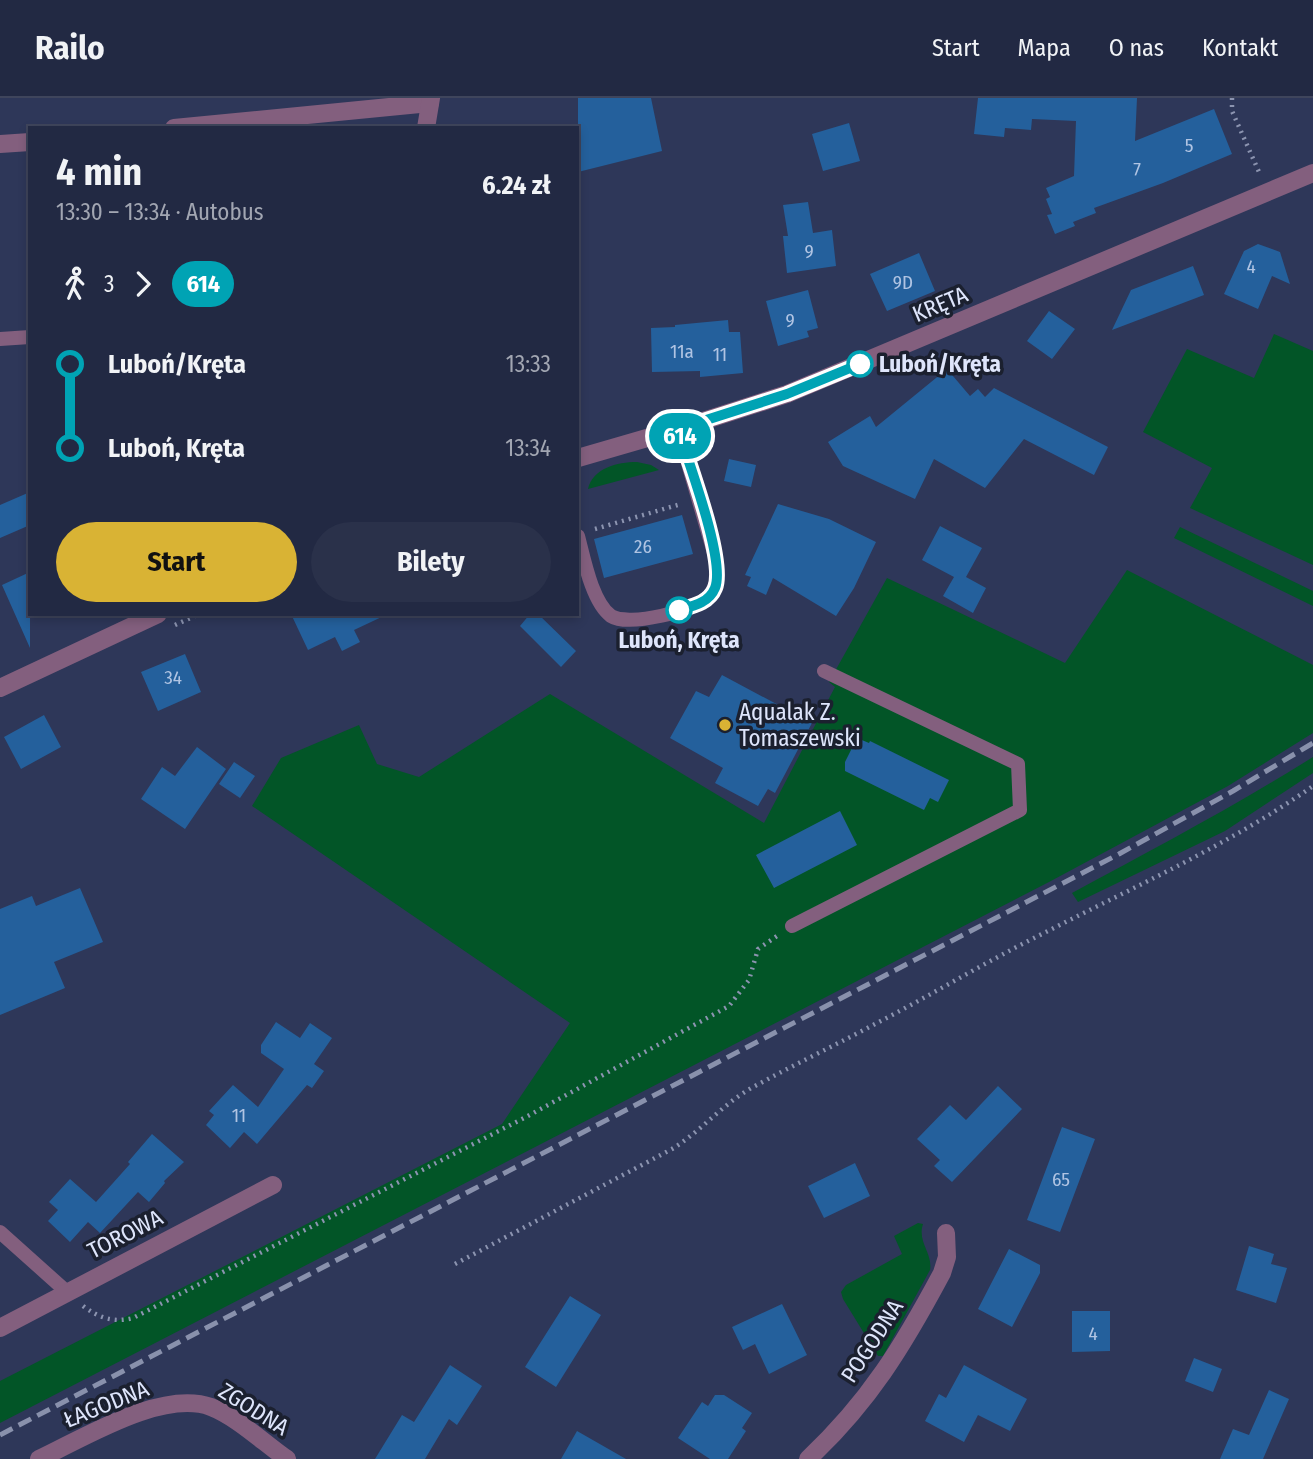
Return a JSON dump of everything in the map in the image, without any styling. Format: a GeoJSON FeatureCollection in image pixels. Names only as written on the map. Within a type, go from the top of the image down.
{"type":"FeatureCollection","features":[{"type":"Feature","properties":{"kind":"street"},"geometry":{"type":"LineString","coordinates":[[192,126],[430,100],[426,126]]}},
{"type":"Feature","properties":{"kind":"street"},"geometry":{"type":"LineString","coordinates":[[0,145],[28,142]]}},
{"type":"Feature","properties":{"kind":"street","name":"KRĘTA"},"geometry":{"type":"LineString","coordinates":[[579,458],[787,394],[1313,173]]}},
{"type":"Feature","properties":{"kind":"street"},"geometry":{"type":"LineString","coordinates":[[0,688],[154,616]]}},
{"type":"Feature","properties":{"kind":"street","name":"TOROWA"},"geometry":{"type":"LineString","coordinates":[[0,1328],[274,1185]]}},
{"type":"Feature","properties":{"kind":"street","name":"POGODNA"},"geometry":{"type":"LineString","coordinates":[[808,1459],[860,1405],[894,1359],[945,1265],[946,1233]]}},
{"type":"Feature","properties":{"kind":"street","name":"ŁAGODNA"},"geometry":{"type":"LineString","coordinates":[[39,1459],[138,1414],[194,1402]]}},
{"type":"Feature","properties":{"kind":"street","name":"ZGODNA"},"geometry":{"type":"LineString","coordinates":[[194,1402],[229,1416],[287,1459]]}},
{"type":"Feature","properties":{"kind":"lane"},"geometry":{"type":"LineString","coordinates":[[0,339],[28,337]]}},
{"type":"Feature","properties":{"kind":"lane"},"geometry":{"type":"LineString","coordinates":[[584,533],[595,594],[612,617],[639,621],[700,604],[715,588],[716,560],[678,429]]}},
{"type":"Feature","properties":{"kind":"lane"},"geometry":{"type":"LineString","coordinates":[[792,926],[1020,810],[1018,764],[824,671]]}},
{"type":"Feature","properties":{"kind":"lane"},"geometry":{"type":"LineString","coordinates":[[0,1232],[67,1292]]}},
{"type":"Feature","properties":{"kind":"path"},"geometry":{"type":"LineString","coordinates":[[1232,98],[1232,111],[1268,192]]}},
{"type":"Feature","properties":{"kind":"path"},"geometry":{"type":"LineString","coordinates":[[584,533],[699,498]]}},
{"type":"Feature","properties":{"kind":"path"},"geometry":{"type":"LineString","coordinates":[[455,1264],[672,1149],[687,1140],[734,1099],[756,1085],[1044,932],[1252,827],[1313,786]]}},
{"type":"Feature","properties":{"kind":"path"},"geometry":{"type":"LineString","coordinates":[[67,1292],[96,1315],[110,1320],[125,1320],[211,1280],[526,1117],[729,1006],[749,980],[758,949],[792,926]]}},
{"type":"Feature","properties":{"kind":"green space"},"geometry":{"type":"Polygon","coordinates":[[[1274,334],[1313,351],[1313,565],[1190,508],[1212,468],[1143,432],[1187,349],[1254,378],[1274,334]]]}},
{"type":"Feature","properties":{"kind":"green space"},"geometry":{"type":"Polygon","coordinates":[[[637,462],[659,470],[588,489],[600,471],[622,463],[637,462]]]}},
{"type":"Feature","properties":{"kind":"green space"},"geometry":{"type":"Polygon","coordinates":[[[1180,527],[1313,591],[1313,606],[1174,538],[1180,527]]]}},
{"type":"Feature","properties":{"kind":"green space"},"geometry":{"type":"Polygon","coordinates":[[[1127,570],[1313,665],[1313,733],[1228,786],[1049,882],[0,1423],[0,1381],[502,1124],[570,1023],[252,806],[281,758],[359,725],[377,764],[419,777],[550,694],[764,823],[835,687],[829,682],[887,578],[1065,663],[1127,570]]]}},
{"type":"Feature","properties":{"kind":"green space"},"geometry":{"type":"Polygon","coordinates":[[[1313,757],[1313,773],[1225,831],[1078,902],[1072,893],[1164,844],[1313,757]]]}},
{"type":"Feature","properties":{"kind":"green space"},"geometry":{"type":"Polygon","coordinates":[[[918,1223],[923,1224],[922,1236],[930,1270],[883,1356],[878,1356],[841,1292],[846,1285],[902,1254],[894,1236],[918,1223]]]}},
{"type":"Feature","properties":{"kind":"building"},"geometry":{"type":"Polygon","coordinates":[[[578,98],[651,98],[662,151],[579,172],[578,98]]]}},
{"type":"Feature","properties":{"kind":"building"},"geometry":{"type":"Polygon","coordinates":[[[978,98],[1137,98],[1135,141],[1214,109],[1232,154],[1094,208],[1096,213],[1073,222],[1075,226],[1055,234],[1047,215],[1052,214],[1046,199],[1050,197],[1046,188],[1074,176],[1076,121],[1032,119],[1031,130],[1005,128],[1004,137],[974,134],[978,98]]]}},
{"type":"Feature","properties":{"kind":"building"},"geometry":{"type":"Polygon","coordinates":[[[849,123],[860,161],[823,171],[812,134],[849,123]]]}},
{"type":"Feature","properties":{"kind":"building"},"geometry":{"type":"Polygon","coordinates":[[[808,202],[813,233],[832,230],[836,266],[787,273],[783,236],[788,236],[783,205],[808,202]]]}},
{"type":"Feature","properties":{"kind":"building"},"geometry":{"type":"Polygon","coordinates":[[[1258,244],[1280,252],[1290,284],[1272,276],[1258,309],[1224,294],[1244,251],[1258,244]]]}},
{"type":"Feature","properties":{"kind":"building"},"geometry":{"type":"Polygon","coordinates":[[[919,253],[935,291],[887,311],[870,274],[919,253]]]}},
{"type":"Feature","properties":{"kind":"building"},"geometry":{"type":"Polygon","coordinates":[[[1193,266],[1204,295],[1112,330],[1131,290],[1193,266]]]}},
{"type":"Feature","properties":{"kind":"building"},"geometry":{"type":"Polygon","coordinates":[[[808,290],[818,328],[807,331],[809,337],[778,346],[766,301],[808,290]]]}},
{"type":"Feature","properties":{"kind":"building"},"geometry":{"type":"Polygon","coordinates":[[[1049,311],[1075,329],[1052,359],[1027,341],[1049,311]]]}},
{"type":"Feature","properties":{"kind":"building"},"geometry":{"type":"Polygon","coordinates":[[[728,320],[729,332],[740,332],[743,373],[700,377],[700,371],[652,372],[651,328],[728,320]]]}},
{"type":"Feature","properties":{"kind":"building"},"geometry":{"type":"Polygon","coordinates":[[[947,369],[970,396],[978,389],[985,397],[994,388],[1108,447],[1094,475],[1024,439],[985,488],[934,459],[915,499],[843,466],[828,442],[870,416],[876,427],[947,369]]]}},
{"type":"Feature","properties":{"kind":"building"},"geometry":{"type":"Polygon","coordinates":[[[729,459],[756,465],[751,487],[724,481],[729,459]]]}},
{"type":"Feature","properties":{"kind":"building"},"geometry":{"type":"Polygon","coordinates":[[[28,493],[28,526],[0,538],[0,505],[28,493]]]}},
{"type":"Feature","properties":{"kind":"building"},"geometry":{"type":"Polygon","coordinates":[[[778,504],[829,519],[876,542],[854,588],[836,616],[773,578],[766,595],[747,586],[751,577],[745,575],[778,504]]]}},
{"type":"Feature","properties":{"kind":"building"},"geometry":{"type":"Polygon","coordinates":[[[682,515],[693,554],[604,578],[594,539],[682,515]]]}},
{"type":"Feature","properties":{"kind":"building"},"geometry":{"type":"Polygon","coordinates":[[[940,526],[982,548],[966,577],[986,588],[973,613],[943,596],[954,577],[922,560],[940,526]]]}},
{"type":"Feature","properties":{"kind":"building"},"geometry":{"type":"Polygon","coordinates":[[[28,573],[30,648],[2,585],[28,573]]]}},
{"type":"Feature","properties":{"kind":"building"},"geometry":{"type":"Polygon","coordinates":[[[292,616],[384,616],[354,630],[360,642],[342,651],[335,637],[308,650],[292,616]]]}},
{"type":"Feature","properties":{"kind":"building"},"geometry":{"type":"Polygon","coordinates":[[[528,616],[540,616],[576,651],[561,667],[520,626],[528,616]]]}},
{"type":"Feature","properties":{"kind":"building"},"geometry":{"type":"Polygon","coordinates":[[[185,654],[201,692],[158,711],[141,672],[185,654]]]}},
{"type":"Feature","properties":{"kind":"building"},"geometry":{"type":"Polygon","coordinates":[[[722,675],[812,723],[775,793],[768,789],[758,806],[715,783],[723,768],[670,738],[696,691],[709,697],[722,675]]]}},
{"type":"Feature","properties":{"kind":"building"},"geometry":{"type":"Polygon","coordinates":[[[44,715],[61,747],[21,769],[4,737],[44,715]]]}},
{"type":"Feature","properties":{"kind":"building"},"geometry":{"type":"Polygon","coordinates":[[[857,738],[869,743],[870,741],[949,780],[938,802],[930,798],[924,810],[845,771],[845,762],[857,738]]]}},
{"type":"Feature","properties":{"kind":"building"},"geometry":{"type":"Polygon","coordinates":[[[197,747],[226,769],[185,829],[141,799],[162,767],[175,776],[197,747]]]}},
{"type":"Feature","properties":{"kind":"building"},"geometry":{"type":"Polygon","coordinates":[[[234,762],[255,776],[240,798],[219,784],[234,762]]]}},
{"type":"Feature","properties":{"kind":"building"},"geometry":{"type":"Polygon","coordinates":[[[840,811],[857,845],[774,888],[756,855],[840,811]]]}},
{"type":"Feature","properties":{"kind":"building"},"geometry":{"type":"Polygon","coordinates":[[[80,888],[103,942],[54,962],[65,988],[0,1015],[0,909],[32,896],[36,906],[80,888]]]}},
{"type":"Feature","properties":{"kind":"building"},"geometry":{"type":"Polygon","coordinates":[[[276,1022],[300,1038],[310,1023],[332,1038],[314,1064],[324,1071],[312,1088],[307,1085],[257,1144],[244,1132],[230,1148],[206,1125],[214,1115],[209,1111],[233,1085],[258,1107],[284,1069],[261,1053],[261,1045],[276,1022]]]}},
{"type":"Feature","properties":{"kind":"building"},"geometry":{"type":"Polygon","coordinates":[[[998,1086],[1022,1109],[952,1182],[934,1166],[940,1160],[917,1139],[950,1105],[966,1120],[998,1086]]]}},
{"type":"Feature","properties":{"kind":"building"},"geometry":{"type":"Polygon","coordinates":[[[1062,1127],[1095,1139],[1060,1232],[1027,1220],[1062,1127]]]}},
{"type":"Feature","properties":{"kind":"building"},"geometry":{"type":"Polygon","coordinates":[[[152,1134],[184,1162],[164,1181],[149,1202],[138,1192],[100,1233],[88,1222],[70,1242],[48,1221],[58,1210],[49,1202],[70,1179],[96,1202],[152,1134]]]}},
{"type":"Feature","properties":{"kind":"building"},"geometry":{"type":"Polygon","coordinates":[[[855,1163],[870,1196],[824,1218],[808,1186],[855,1163]]]}},
{"type":"Feature","properties":{"kind":"building"},"geometry":{"type":"Polygon","coordinates":[[[1249,1246],[1274,1254],[1271,1264],[1287,1268],[1276,1303],[1236,1290],[1249,1246]]]}},
{"type":"Feature","properties":{"kind":"building"},"geometry":{"type":"Polygon","coordinates":[[[1009,1249],[1040,1265],[1040,1273],[1012,1327],[978,1309],[1009,1249]]]}},
{"type":"Feature","properties":{"kind":"building"},"geometry":{"type":"Polygon","coordinates":[[[570,1296],[601,1315],[556,1387],[525,1367],[570,1296]]]}},
{"type":"Feature","properties":{"kind":"building"},"geometry":{"type":"Polygon","coordinates":[[[782,1304],[807,1355],[769,1374],[755,1344],[743,1350],[732,1327],[782,1304]]]}},
{"type":"Feature","properties":{"kind":"building"},"geometry":{"type":"Polygon","coordinates":[[[1072,1311],[1110,1311],[1110,1351],[1072,1352],[1072,1311]]]}},
{"type":"Feature","properties":{"kind":"building"},"geometry":{"type":"Polygon","coordinates":[[[1194,1358],[1222,1369],[1213,1392],[1185,1381],[1194,1358]]]}},
{"type":"Feature","properties":{"kind":"building"},"geometry":{"type":"Polygon","coordinates":[[[450,1365],[482,1386],[457,1425],[449,1419],[425,1459],[375,1459],[402,1415],[414,1422],[450,1365]]]}},
{"type":"Feature","properties":{"kind":"building"},"geometry":{"type":"Polygon","coordinates":[[[964,1365],[1027,1399],[1010,1431],[978,1415],[964,1442],[925,1421],[939,1394],[946,1398],[964,1365]]]}},
{"type":"Feature","properties":{"kind":"building"},"geometry":{"type":"Polygon","coordinates":[[[1269,1390],[1289,1399],[1263,1459],[1220,1459],[1233,1429],[1249,1435],[1269,1390]]]}},
{"type":"Feature","properties":{"kind":"building"},"geometry":{"type":"Polygon","coordinates":[[[715,1395],[724,1395],[752,1413],[742,1428],[746,1431],[728,1459],[710,1459],[678,1438],[702,1402],[708,1406],[715,1395]]]}},
{"type":"Feature","properties":{"kind":"building"},"geometry":{"type":"Polygon","coordinates":[[[577,1431],[626,1459],[561,1459],[577,1431]]]}},
{"type":"Feature","properties":{"kind":"railway"},"geometry":{"type":"LineString","coordinates":[[0,1435],[1119,854],[1313,743]]}},
{"type":"Feature","properties":{"kind":"bus line","name":"614"},"geometry":{"type":"LineString","coordinates":[[679,610],[700,604],[709,597],[715,588],[717,574],[708,528],[678,429],[787,394],[860,364]]}},
{"type":"Feature","properties":{"kind":"place","name":"Luboń/Kręta"},"geometry":{"type":"Point","coordinates":[860,364]}},
{"type":"Feature","properties":{"kind":"place","name":"Luboń, Kręta"},"geometry":{"type":"Point","coordinates":[679,610]}},
{"type":"Feature","properties":{"kind":"place","name":"Aqualak Z. Tomaszewski"},"geometry":{"type":"Point","coordinates":[725,725]}}]}
